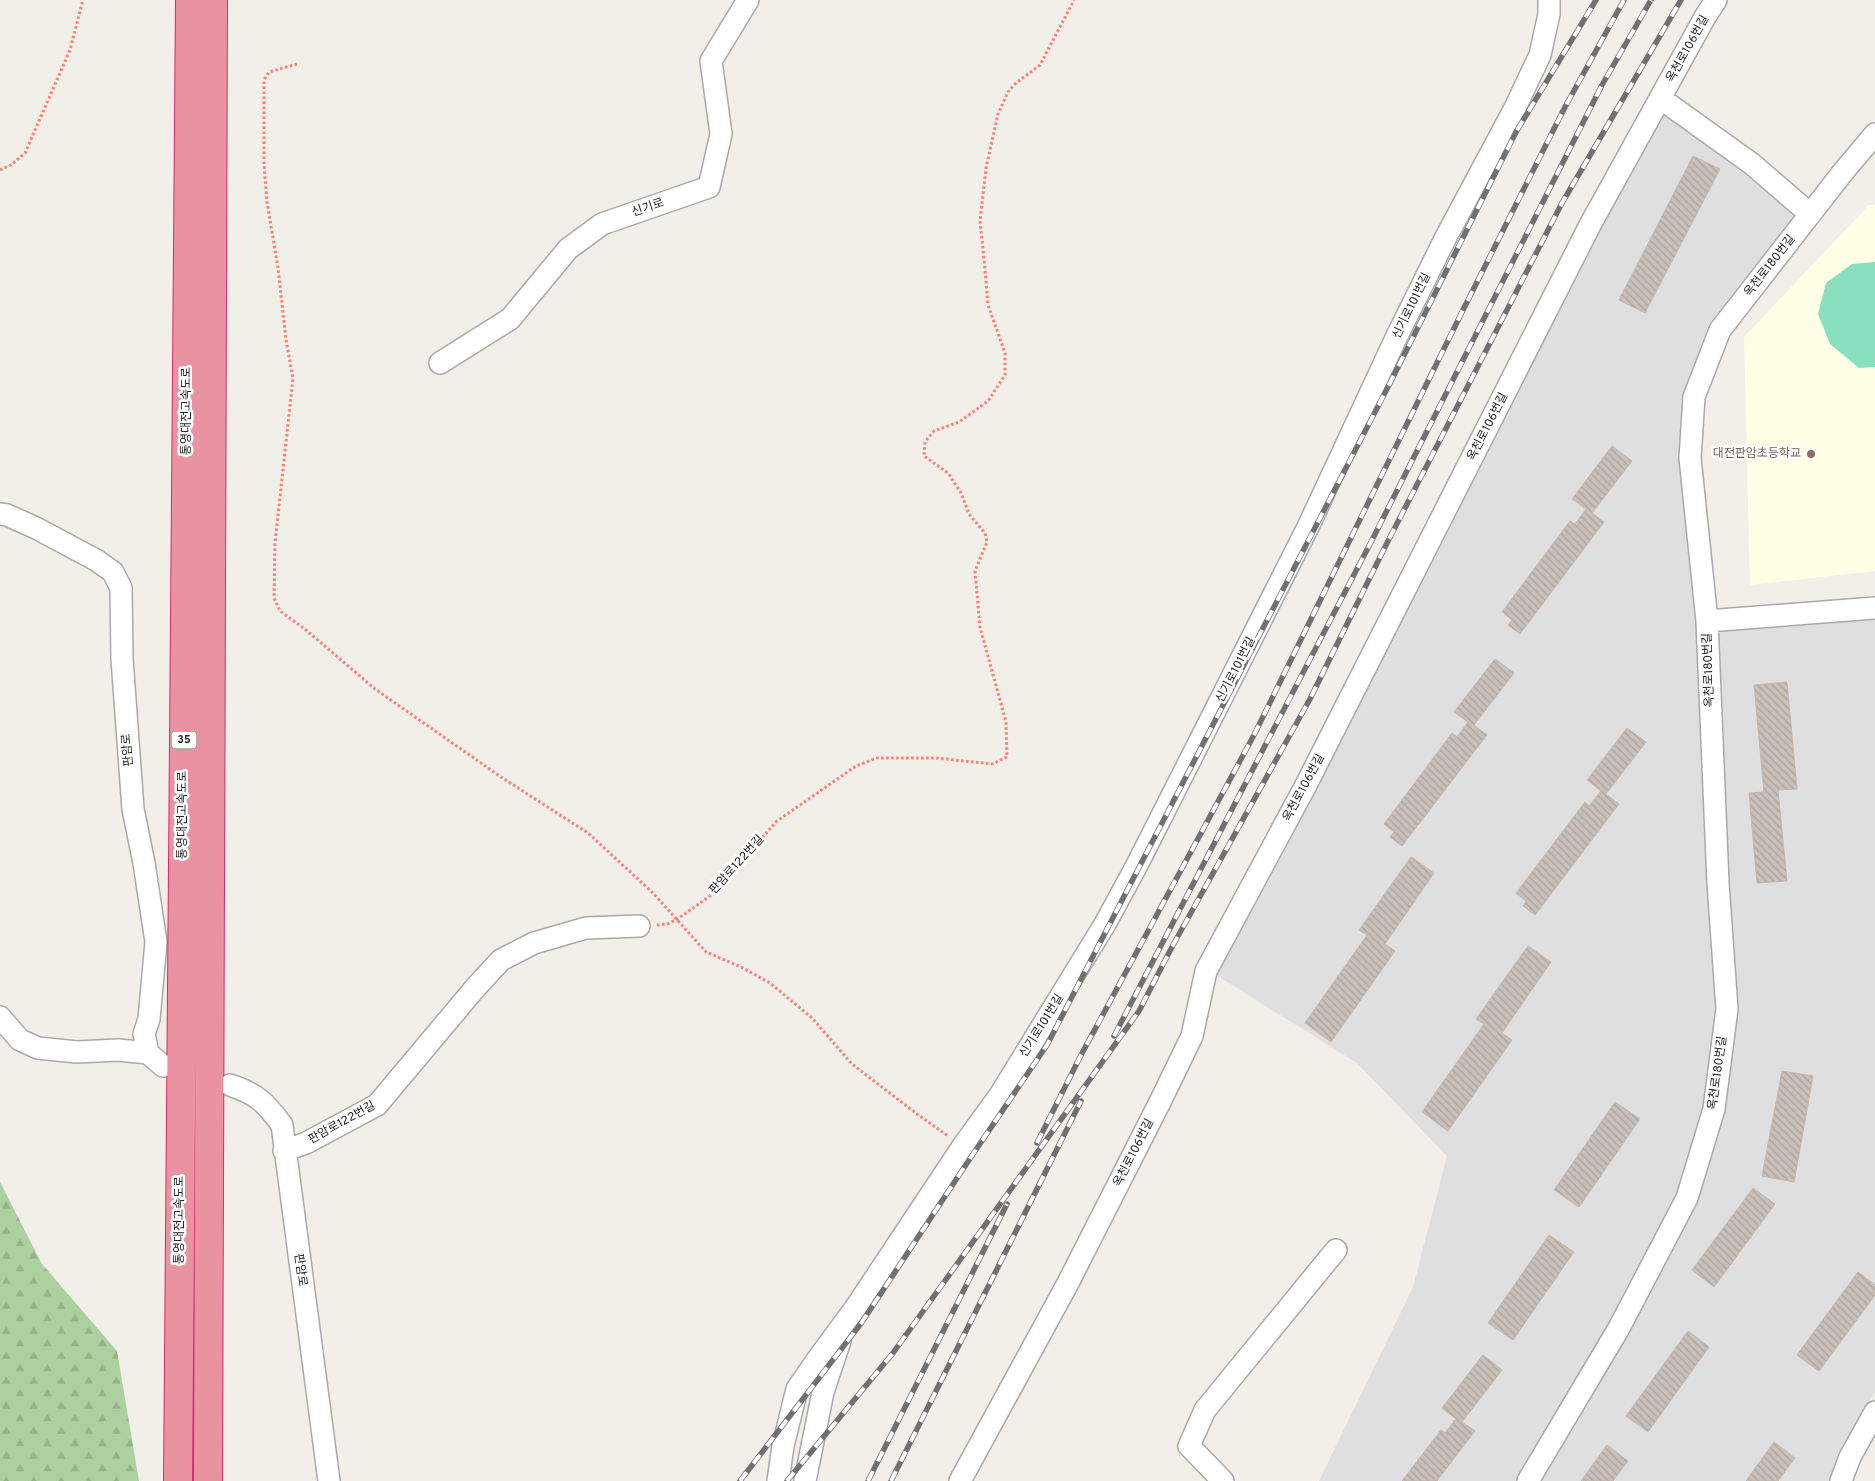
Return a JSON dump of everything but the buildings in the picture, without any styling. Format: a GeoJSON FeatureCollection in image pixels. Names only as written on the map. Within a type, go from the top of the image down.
{"type":"FeatureCollection","features":[{"type":"Feature","properties":{"kind":"highway","name":"통영대전고속도로"},"geometry":{"type":"LineString","coordinates":[[178,1481],[190,0]]}},
{"type":"Feature","properties":{"kind":"highway","name":"통영대전고속도로"},"geometry":{"type":"LineString","coordinates":[[208,1481],[213,0]]}},
{"type":"Feature","properties":{"kind":"street","name":"신기로"},"geometry":{"type":"LineString","coordinates":[[440,363],[510,319],[568,249],[602,224],[709,187],[721,134],[711,61],[748,0]]}},
{"type":"Feature","properties":{"kind":"street","name":"신기로101번길"},"geometry":{"type":"LineString","coordinates":[[856,1307],[963,1146],[1000,1095],[1105,924],[1308,527],[1445,239],[1515,108],[1540,55],[1549,14],[1549,0]]}},
{"type":"Feature","properties":{"kind":"street","name":"옥천로106번길"},"geometry":{"type":"LineString","coordinates":[[960,1481],[1068,1283],[1162,1100],[1192,1036],[1206,971],[1306,786],[1590,225],[1716,0]]}},
{"type":"Feature","properties":{"kind":"street"},"geometry":{"type":"LineString","coordinates":[[1660,98],[1752,164],[1810,214]]}},
{"type":"Feature","properties":{"kind":"street","name":"옥천로180번길"},"geometry":{"type":"LineString","coordinates":[[1528,1481],[1620,1328],[1687,1198],[1714,1109],[1727,1009],[1718,883],[1706,621],[1690,458],[1694,397],[1720,330],[1875,134]]}},
{"type":"Feature","properties":{"kind":"street","name":"판암로"},"geometry":{"type":"LineString","coordinates":[[0,514],[7,515],[36,528],[113,572],[121,588],[123,669],[133,809],[144,863],[156,942],[149,1020],[144,1034],[156,1059],[118,1050],[77,1052],[38,1048],[20,1040],[0,1017]]}},
{"type":"Feature","properties":{"kind":"street","name":"옥천로180번길"},"geometry":{"type":"LineString","coordinates":[[1706,621],[1875,608]]}},
{"type":"Feature","properties":{"kind":"street","name":"판암로122번길"},"geometry":{"type":"LineString","coordinates":[[284,1151],[306,1144],[377,1106],[476,987],[501,960],[534,943],[586,928],[639,926]]}},
{"type":"Feature","properties":{"kind":"street","name":"판암로"},"geometry":{"type":"LineString","coordinates":[[230,1085],[249,1091],[267,1104],[282,1125],[329,1481]]}},
{"type":"Feature","properties":{"kind":"street"},"geometry":{"type":"LineString","coordinates":[[1223,1481],[1189,1446],[1204,1410],[1336,1250]]}},
{"type":"Feature","properties":{"kind":"street"},"geometry":{"type":"LineString","coordinates":[[778,1481],[783,1446],[797,1389],[856,1307]]}},
{"type":"Feature","properties":{"kind":"street"},"geometry":{"type":"LineString","coordinates":[[805,1481],[822,1392],[843,1333],[856,1307]]}},
{"type":"Feature","properties":{"kind":"street"},"geometry":{"type":"LineString","coordinates":[[1842,1481],[1850,1457],[1875,1412]]}},
{"type":"Feature","properties":{"kind":"path"},"geometry":{"type":"LineString","coordinates":[[0,170],[11,165],[25,152],[70,50],[84,0]]}},
{"type":"Feature","properties":{"kind":"path","name":"판암로122번길"},"geometry":{"type":"LineString","coordinates":[[639,926],[667,924],[676,920],[710,896],[777,821],[856,766],[877,758],[936,758],[992,764],[1006,757],[1006,722],[980,627],[975,571],[986,542],[985,532],[969,514],[961,493],[948,473],[924,456],[925,442],[934,431],[959,422],[988,402],[1005,375],[1006,353],[988,305],[984,269],[980,221],[986,168],[998,114],[1008,92],[1016,83],[1040,65],[1074,0]]}},
{"type":"Feature","properties":{"kind":"path"},"geometry":{"type":"LineString","coordinates":[[297,64],[269,72],[264,80],[264,164],[267,202],[293,378],[275,543],[274,598],[280,611],[306,630],[375,689],[502,777],[588,833],[653,893],[706,952],[741,967],[770,984],[812,1018],[852,1064],[916,1114],[963,1146]]}},
{"type":"Feature","properties":{"kind":"shaded area"},"geometry":{"type":"Polygon","coordinates":[[[1666,109],[1801,213],[1686,395],[1719,1009],[1706,1108],[1680,1195],[1612,1324],[1519,1481],[1319,1481],[1413,1287],[1447,1156],[1357,1063],[1216,975],[1316,791],[1600,230],[1666,109]]]}},
{"type":"Feature","properties":{"kind":"shaded area","name":"대전판암초등학교"},"geometry":{"type":"Polygon","coordinates":[[[1869,205],[1875,205],[1875,571],[1750,585],[1744,337],[1869,205]]]}},
{"type":"Feature","properties":{"kind":"shaded area"},"geometry":{"type":"Polygon","coordinates":[[[1875,615],[1875,1392],[1841,1453],[1832,1481],[1540,1481],[1724,1111],[1727,882],[1716,626],[1875,615]]]}},
{"type":"Feature","properties":{"kind":"green space"},"geometry":{"type":"Polygon","coordinates":[[[1875,262],[1875,367],[1859,368],[1830,344],[1818,314],[1826,283],[1852,264],[1875,262]]]}},
{"type":"Feature","properties":{"kind":"green space"},"geometry":{"type":"Polygon","coordinates":[[[0,1182],[42,1264],[117,1351],[139,1481],[0,1481],[0,1182]]]}},
{"type":"Feature","properties":{"kind":"railway"},"geometry":{"type":"LineString","coordinates":[[740,1481],[862,1322],[1047,1045],[1390,383],[1516,132],[1596,0]]}},
{"type":"Feature","properties":{"kind":"railway"},"geometry":{"type":"LineString","coordinates":[[1037,1143],[1080,1057],[1254,735],[1565,107],[1624,0]]}},
{"type":"Feature","properties":{"kind":"railway"},"geometry":{"type":"LineString","coordinates":[[1114,1036],[1371,542],[1602,85],[1651,0]]}},
{"type":"Feature","properties":{"kind":"railway"},"geometry":{"type":"LineString","coordinates":[[787,1481],[893,1353],[1139,1011],[1173,945],[1310,699],[1388,541],[1562,203],[1681,0]]}},
{"type":"Feature","properties":{"kind":"railway"},"geometry":{"type":"LineString","coordinates":[[891,1481],[1081,1101]]}},
{"type":"Feature","properties":{"kind":"railway"},"geometry":{"type":"LineString","coordinates":[[868,1481],[1007,1204]]}},
{"type":"Feature","properties":{"kind":"place","name":"대전판암초등학교"},"geometry":{"type":"Point","coordinates":[1811,454]}}]}
